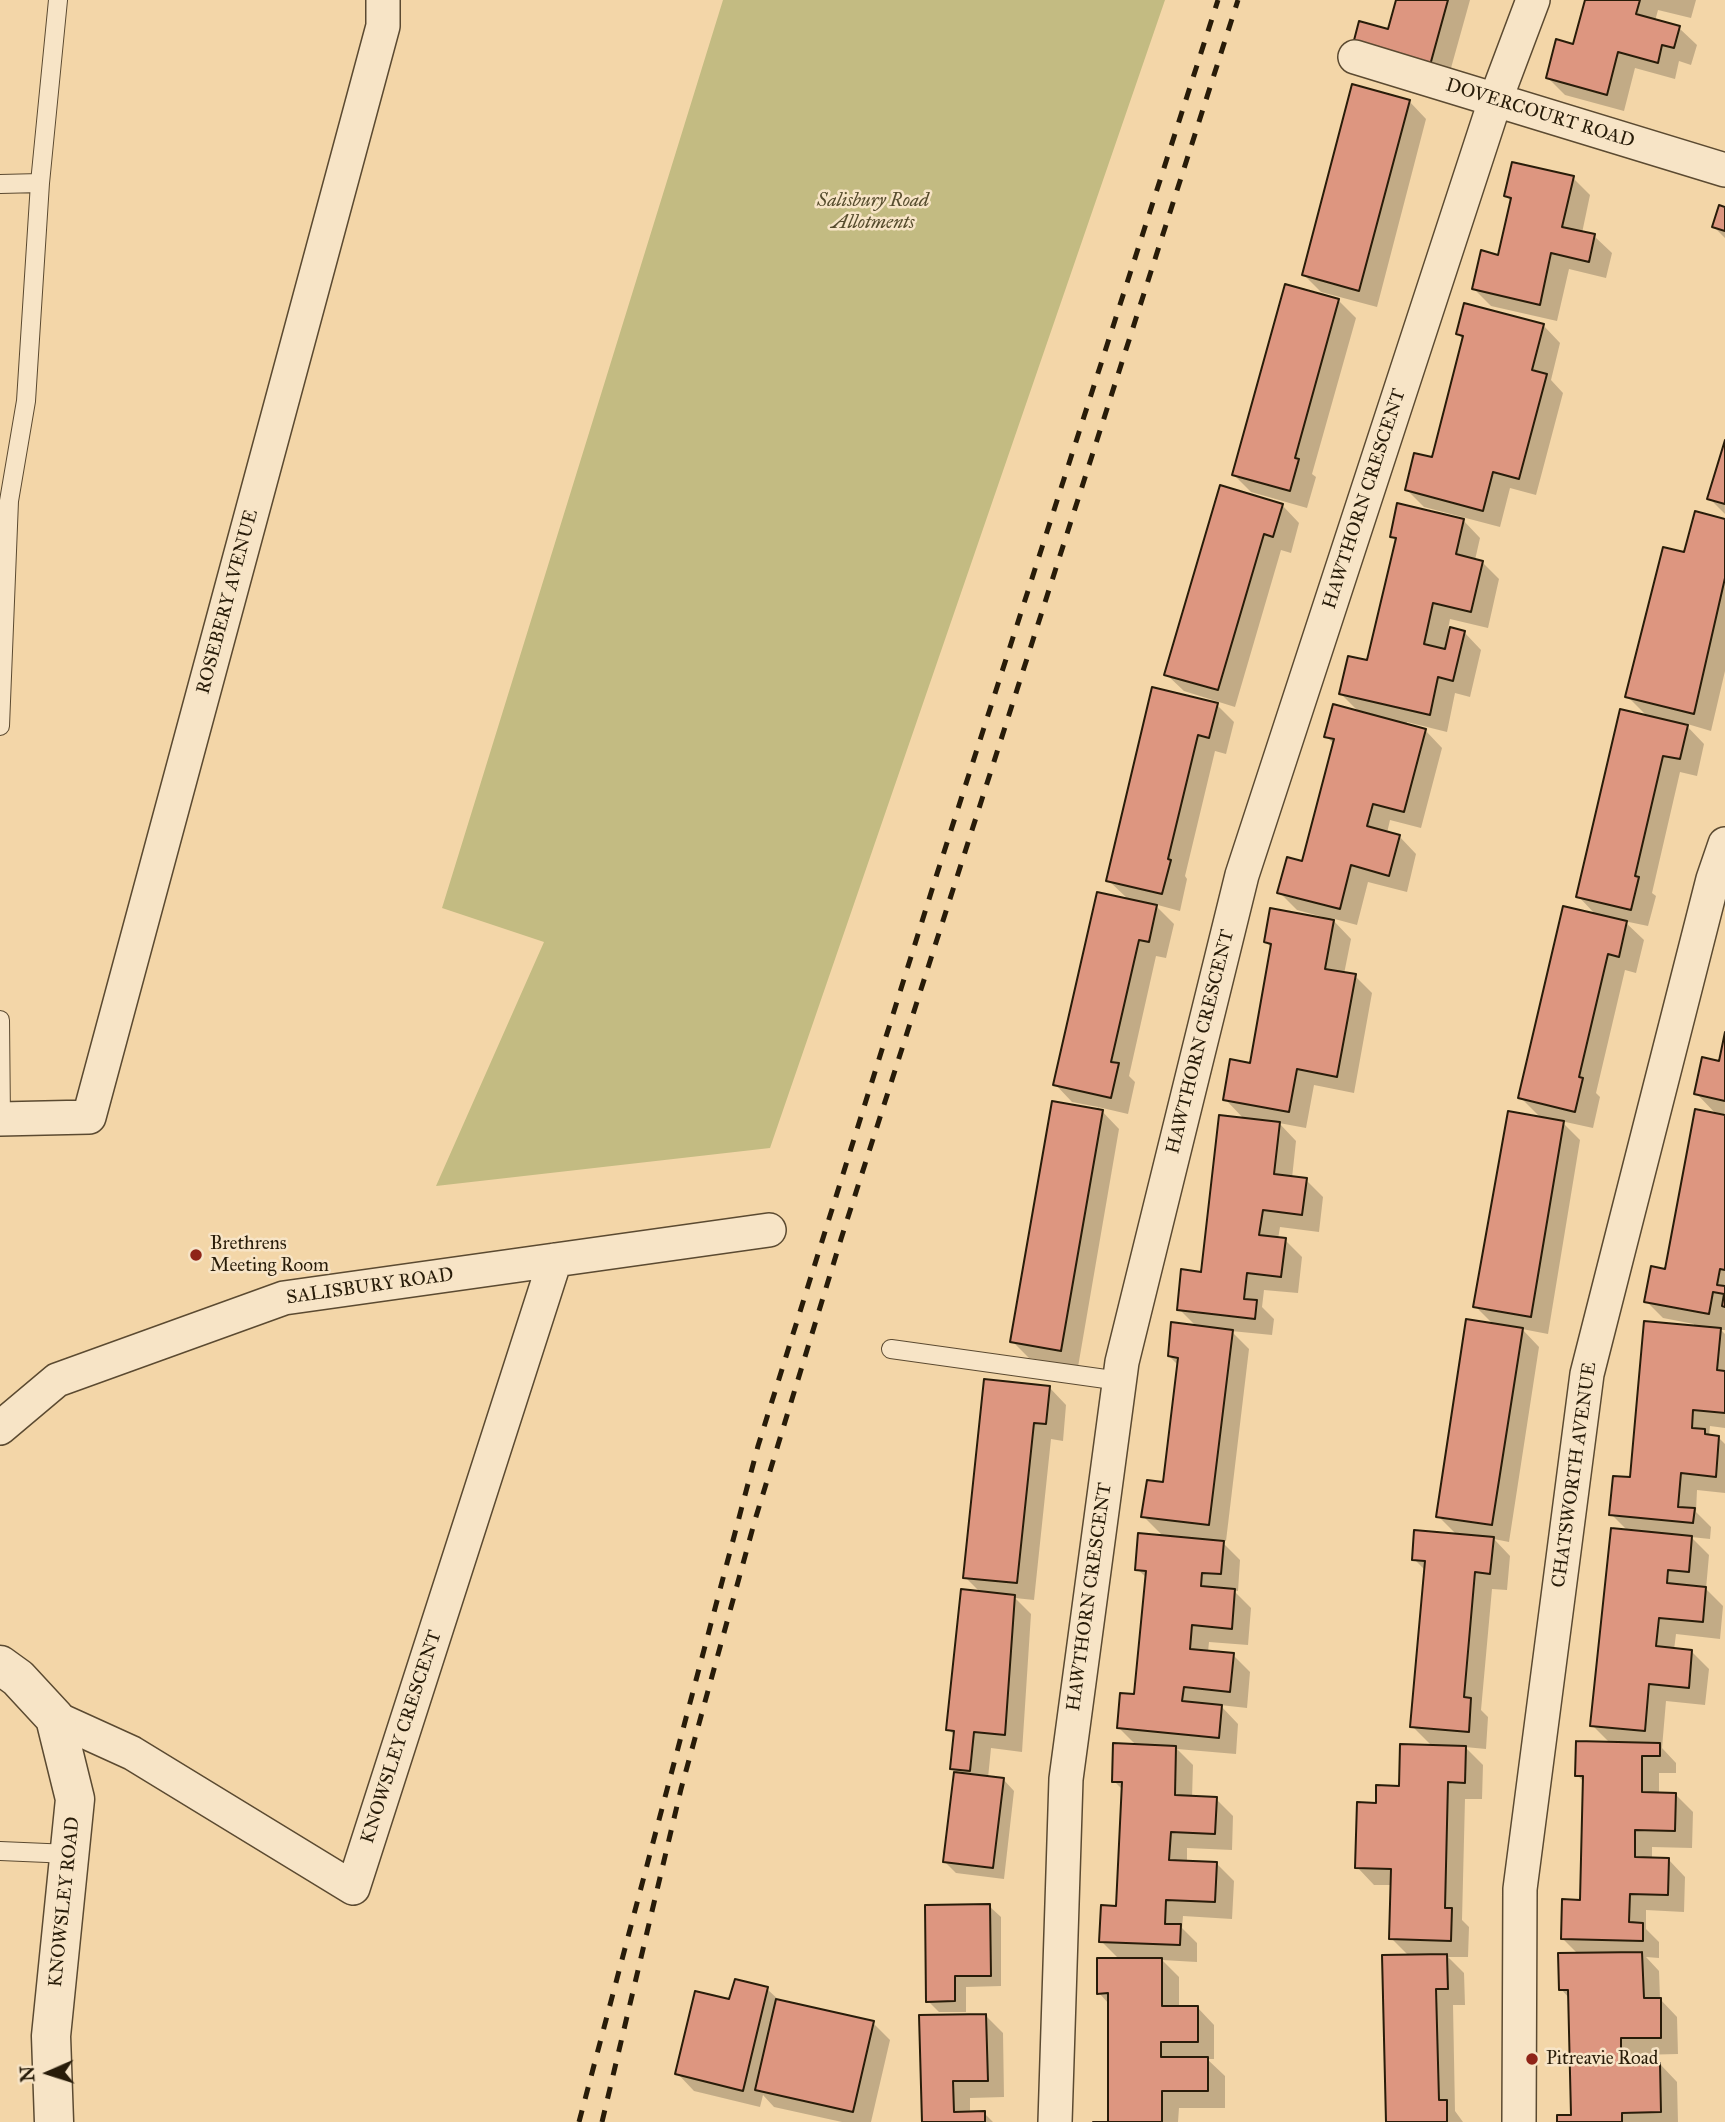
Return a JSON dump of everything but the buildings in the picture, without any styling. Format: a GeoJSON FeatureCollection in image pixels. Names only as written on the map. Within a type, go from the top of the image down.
{"type":"FeatureCollection","features":[{"type":"Feature","properties":{"kind":"street","name":"ROSEBERY AVENUE"},"geometry":{"type":"LineString","coordinates":[[1,1119],[89,1117],[383,26],[383,0]]}},
{"type":"Feature","properties":{"kind":"street","name":"HAWTHORN CRESCENT"},"geometry":{"type":"LineString","coordinates":[[1055,2122],[1066,1779],[1120,1381],[1242,875],[1495,102],[1533,0]]}},
{"type":"Feature","properties":{"kind":"street","name":"DOVERCOURT ROAD"},"geometry":{"type":"LineString","coordinates":[[1355,57],[1495,102],[1725,170]]}},
{"type":"Feature","properties":{"kind":"street","name":"CHATSWORTH AVENUE"},"geometry":{"type":"LineString","coordinates":[[1519,2122],[1520,1889],[1587,1374],[1713,879],[1725,844]]}},
{"type":"Feature","properties":{"kind":"street","name":"SALISBURY ROAD"},"geometry":{"type":"LineString","coordinates":[[0,1428],[57,1380],[284,1298],[769,1230]]}},
{"type":"Feature","properties":{"kind":"street","name":"KNOWSLEY CRESCENT"},"geometry":{"type":"LineString","coordinates":[[55,1718],[132,1753],[353,1888],[555,1260]]}},
{"type":"Feature","properties":{"kind":"street","name":"KNOWSLEY ROAD"},"geometry":{"type":"LineString","coordinates":[[0,1665],[18,1678],[55,1718],[75,1799],[51,2036],[54,2122]]}},
{"type":"Feature","properties":{"kind":"lane"},"geometry":{"type":"LineString","coordinates":[[0,726],[5,501],[26,401],[40,183],[58,0]]}},
{"type":"Feature","properties":{"kind":"lane"},"geometry":{"type":"LineString","coordinates":[[0,184],[40,183]]}},
{"type":"Feature","properties":{"kind":"lane"},"geometry":{"type":"LineString","coordinates":[[0,1020],[1,1119]]}},
{"type":"Feature","properties":{"kind":"lane"},"geometry":{"type":"LineString","coordinates":[[891,1349],[1120,1381]]}},
{"type":"Feature","properties":{"kind":"lane"},"geometry":{"type":"LineString","coordinates":[[0,1851],[70,1854]]}},
{"type":"Feature","properties":{"kind":"green space","name":"Salisbury Road Allotments"},"geometry":{"type":"Polygon","coordinates":[[[723,0],[1165,0],[770,1148],[436,1186],[544,942],[442,908],[723,0]]]}},
{"type":"Feature","properties":{"kind":"railway"},"geometry":{"type":"LineString","coordinates":[[579,2122],[758,1446],[935,880],[1218,0]]}},
{"type":"Feature","properties":{"kind":"railway"},"geometry":{"type":"LineString","coordinates":[[602,2122],[681,1789],[755,1520],[841,1239],[1238,0]]}},
{"type":"Feature","properties":{"kind":"place","name":"Brethrens Meeting Room"},"geometry":{"type":"Point","coordinates":[196,1255]}},
{"type":"Feature","properties":{"kind":"place","name":"Pitreavie Road"},"geometry":{"type":"Point","coordinates":[1532,2059]}}]}
